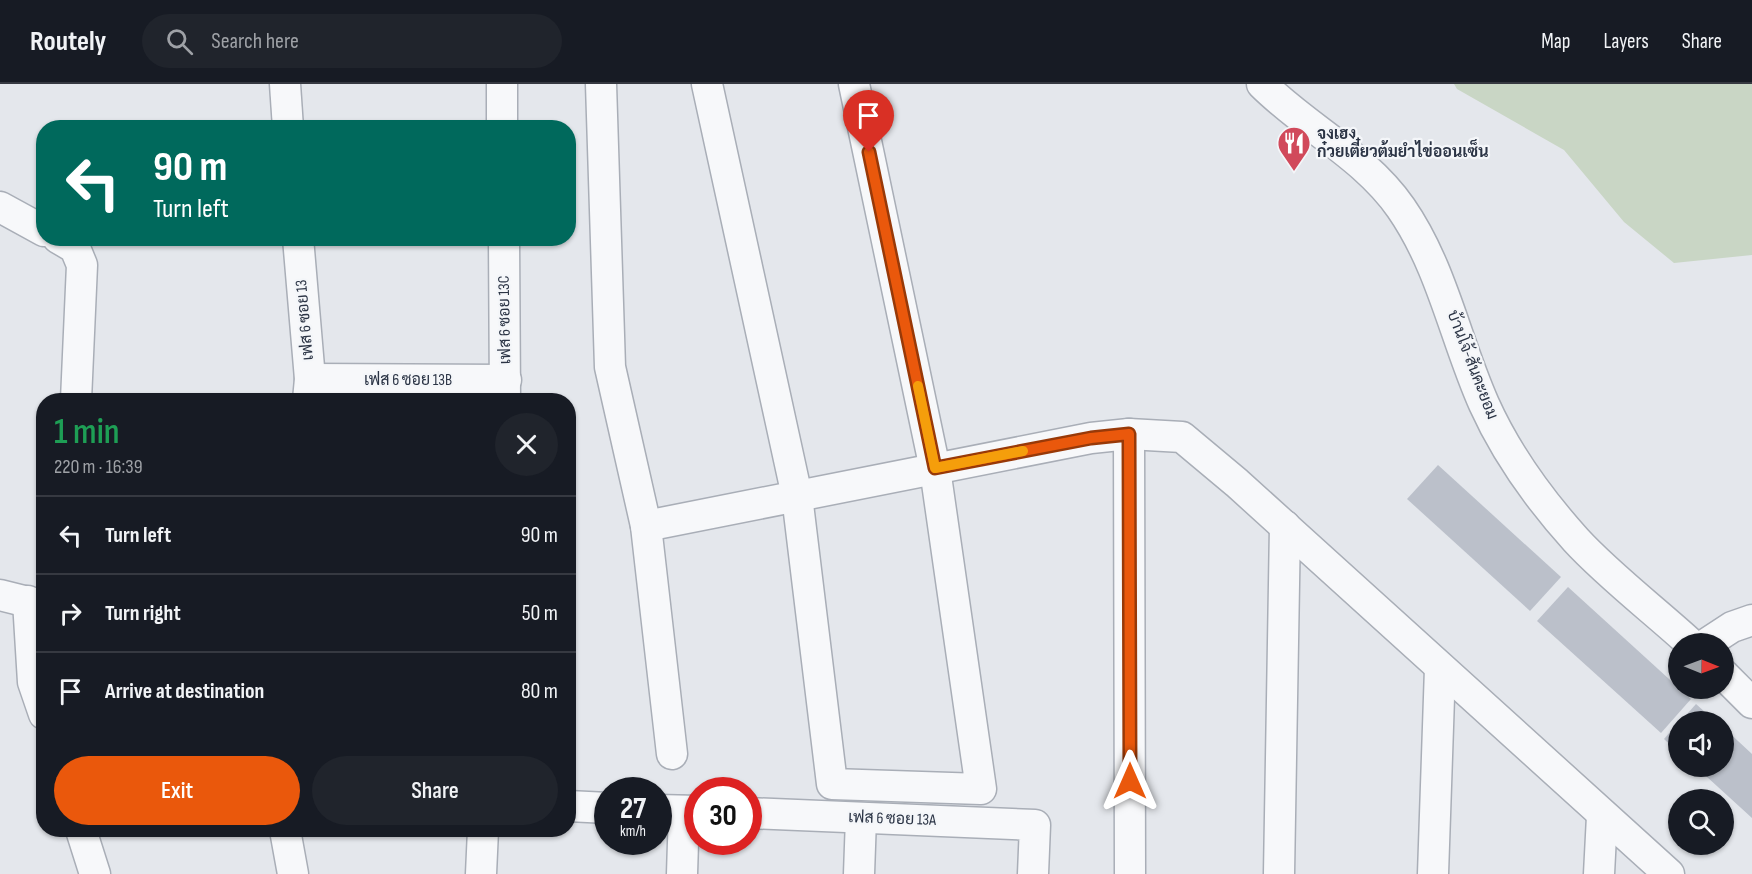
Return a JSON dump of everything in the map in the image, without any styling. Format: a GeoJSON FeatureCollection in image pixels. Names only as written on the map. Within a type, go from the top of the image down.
{"type":"FeatureCollection","features":[{"type":"Feature","properties":{"kind":"street"},"geometry":{"type":"LineString","coordinates":[[285,84],[287,120]]}},
{"type":"Feature","properties":{"kind":"street"},"geometry":{"type":"LineString","coordinates":[[501,84],[502,120]]}},
{"type":"Feature","properties":{"kind":"street"},"geometry":{"type":"LineString","coordinates":[[601,84],[610,367],[646,526],[672,754]]}},
{"type":"Feature","properties":{"kind":"street"},"geometry":{"type":"LineString","coordinates":[[707,84],[797,496],[832,784],[981,789],[935,468],[854,84]]}},
{"type":"Feature","properties":{"kind":"street","name":"บ้านโจ้-สันคะยอม"},"geometry":{"type":"LineString","coordinates":[[1262,84],[1280,102],[1366,168],[1401,208],[1441,284],[1484,404],[1519,468],[1576,540],[1679,633]]}},
{"type":"Feature","properties":{"kind":"street"},"geometry":{"type":"LineString","coordinates":[[0,207],[36,227]]}},
{"type":"Feature","properties":{"kind":"street"},"geometry":{"type":"LineString","coordinates":[[72,246],[75,248],[82,265],[76,393]]}},
{"type":"Feature","properties":{"kind":"street","name":"เฟส 6 ซอย 13"},"geometry":{"type":"LineString","coordinates":[[299,246],[309,390]]}},
{"type":"Feature","properties":{"kind":"street","name":"เฟส 6 ซอย 13C"},"geometry":{"type":"LineString","coordinates":[[504,246],[505,390]]}},
{"type":"Feature","properties":{"kind":"street","name":"เฟส 6 ซอย 13B"},"geometry":{"type":"LineString","coordinates":[[309,390],[505,390]]}},
{"type":"Feature","properties":{"kind":"street"},"geometry":{"type":"LineString","coordinates":[[646,526],[1091,438],[1129,434],[1182,437],[1285,526],[1602,816],[1669,874]]}},
{"type":"Feature","properties":{"kind":"street"},"geometry":{"type":"LineString","coordinates":[[1129,434],[1130,874]]}},
{"type":"Feature","properties":{"kind":"street"},"geometry":{"type":"LineString","coordinates":[[1279,874],[1285,526]]}},
{"type":"Feature","properties":{"kind":"street"},"geometry":{"type":"LineString","coordinates":[[24,600],[33,682],[36,691]]}},
{"type":"Feature","properties":{"kind":"street"},"geometry":{"type":"LineString","coordinates":[[1723,633],[1732,627],[1752,621]]}},
{"type":"Feature","properties":{"kind":"street"},"geometry":{"type":"LineString","coordinates":[[1433,874],[1440,668]]}},
{"type":"Feature","properties":{"kind":"street"},"geometry":{"type":"LineString","coordinates":[[1734,685],[1752,703]]}},
{"type":"Feature","properties":{"kind":"street"},"geometry":{"type":"LineString","coordinates":[[576,806],[594,807]]}},
{"type":"Feature","properties":{"kind":"street"},"geometry":{"type":"LineString","coordinates":[[680,811],[682,874]]}},
{"type":"Feature","properties":{"kind":"street","name":"เฟส 6 ซอย 13A"},"geometry":{"type":"LineString","coordinates":[[762,814],[1035,825],[1033,874]]}},
{"type":"Feature","properties":{"kind":"street"},"geometry":{"type":"LineString","coordinates":[[1599,874],[1602,816]]}},
{"type":"Feature","properties":{"kind":"street"},"geometry":{"type":"LineString","coordinates":[[860,874],[861,818]]}},
{"type":"Feature","properties":{"kind":"street"},"geometry":{"type":"LineString","coordinates":[[83,837],[95,874]]}},
{"type":"Feature","properties":{"kind":"street"},"geometry":{"type":"LineString","coordinates":[[286,837],[293,874]]}},
{"type":"Feature","properties":{"kind":"street"},"geometry":{"type":"LineString","coordinates":[[482,874],[483,837]]}},
{"type":"Feature","properties":{"kind":"green space"},"geometry":{"type":"Polygon","coordinates":[[[1454,84],[1752,84],[1752,255],[1674,263],[1624,222],[1564,150],[1457,89],[1454,84]]]}},
{"type":"Feature","properties":{"kind":"building"},"geometry":{"type":"Polygon","coordinates":[[[1438,465],[1561,577],[1530,611],[1407,499],[1438,465]]]}},
{"type":"Feature","properties":{"kind":"building"},"geometry":{"type":"Polygon","coordinates":[[[1568,587],[1668,678],[1668,699],[1691,699],[1680,711],[1668,711],[1668,725],[1661,733],[1537,621],[1568,587]]]}},
{"type":"Feature","properties":{"kind":"building"},"geometry":{"type":"Polygon","coordinates":[[[1696,704],[1704,711],[1690,711],[1696,704]]]}},
{"type":"Feature","properties":{"kind":"building"},"geometry":{"type":"Polygon","coordinates":[[[1734,737],[1752,754],[1752,818],[1734,802],[1734,789],[1720,789],[1707,777],[1734,777],[1734,737]]]}},
{"type":"Feature","properties":{"kind":"slow traffic"},"geometry":{"type":"LineString","coordinates":[[918,386],[935,468],[1023,451]]}},
{"type":"Feature","properties":{"kind":"place","name":"จงเฮง ก๋วยเตี๋ยวต้มยำไข่ออนเซ็น"},"geometry":{"type":"Point","coordinates":[1294,172]}},
{"type":"Feature","properties":{"kind":"route"},"geometry":{"type":"LineString","coordinates":[[869,152],[935,468],[1091,438],[1129,434],[1130,781]]}}]}
